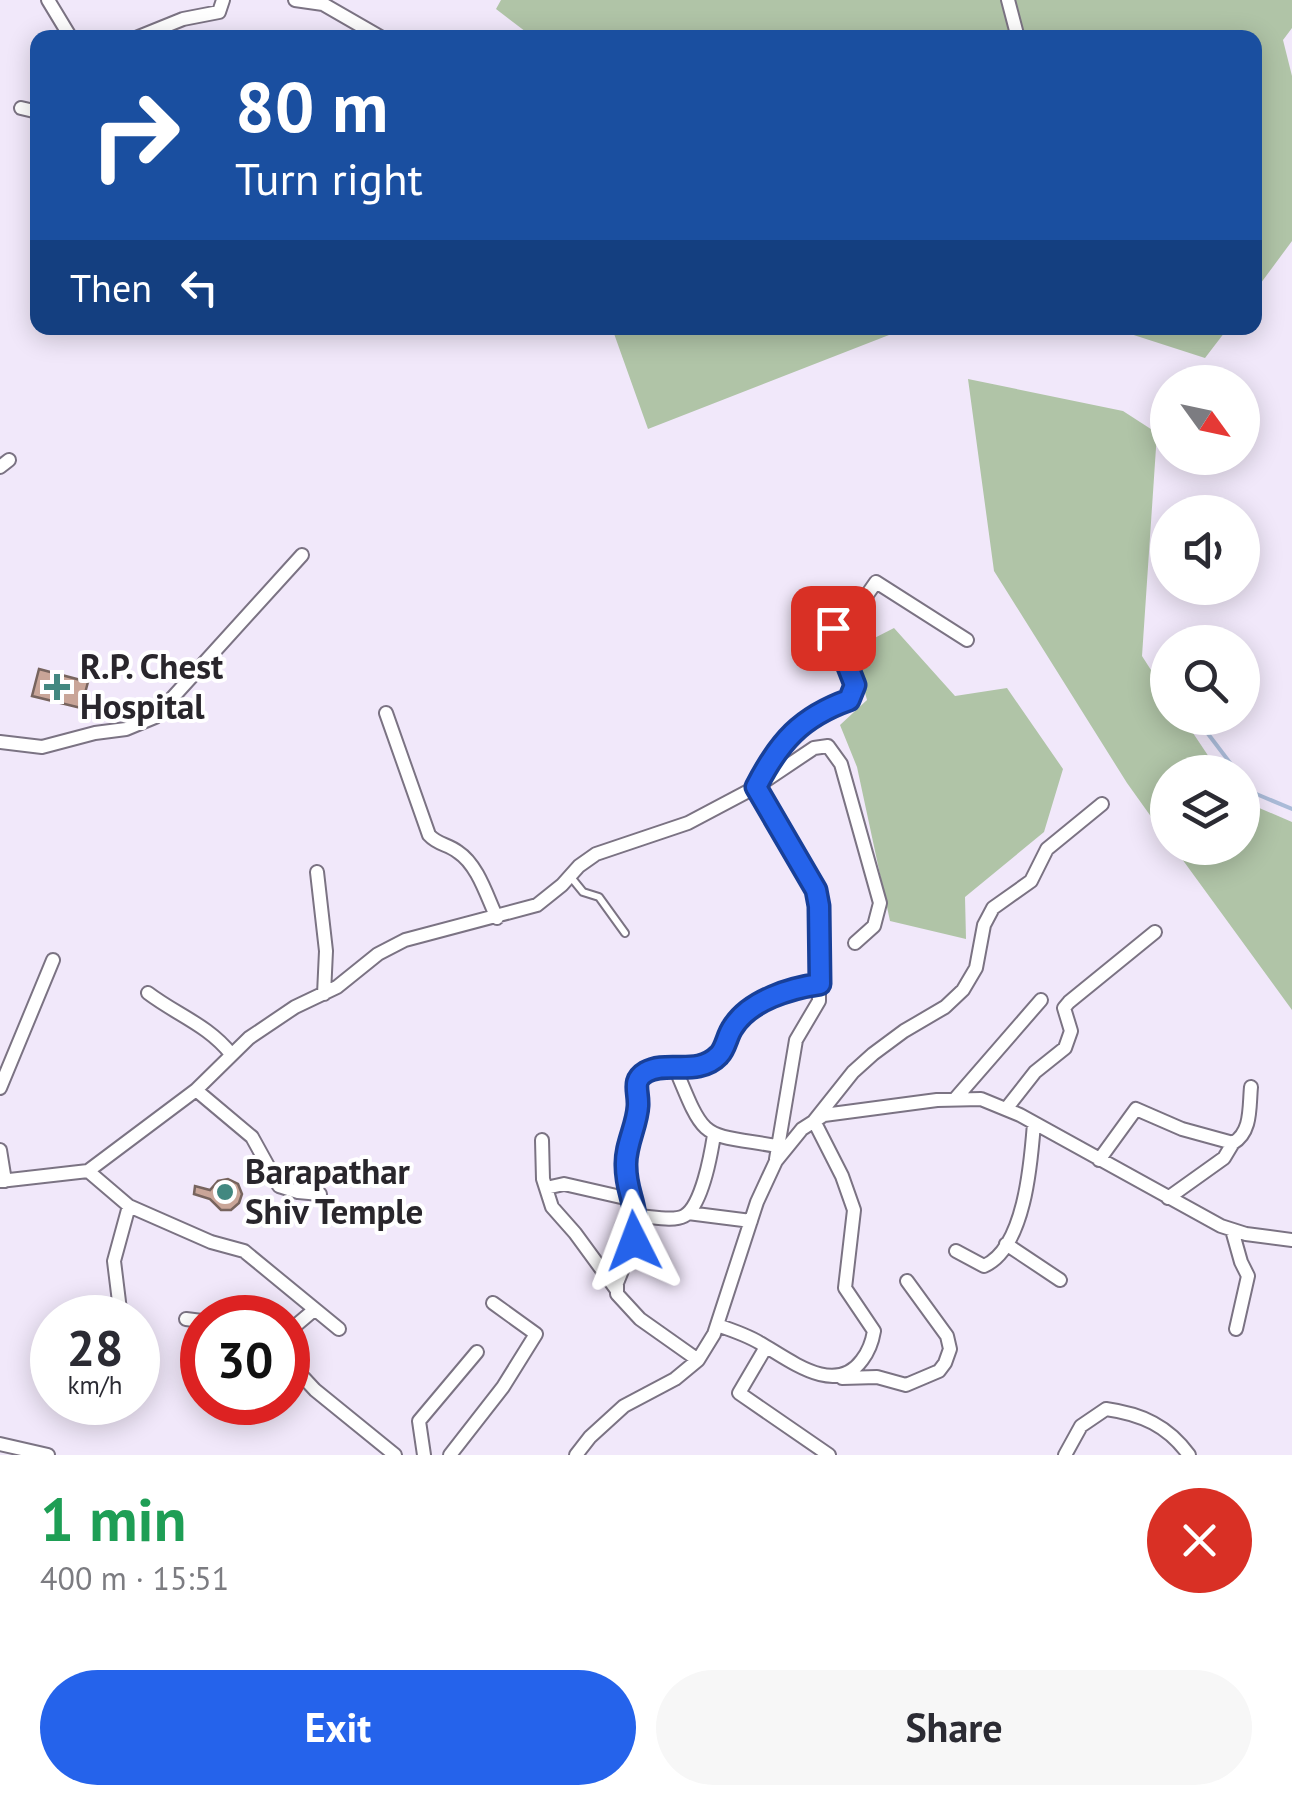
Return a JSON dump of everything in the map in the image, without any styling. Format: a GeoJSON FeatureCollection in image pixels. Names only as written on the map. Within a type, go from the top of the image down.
{"type":"FeatureCollection","features":[{"type":"Feature","properties":{"kind":"street"},"geometry":{"type":"LineString","coordinates":[[48,0],[66,30]]}},
{"type":"Feature","properties":{"kind":"street"},"geometry":{"type":"LineString","coordinates":[[155,30],[182,19],[219,12],[223,0]]}},
{"type":"Feature","properties":{"kind":"street"},"geometry":{"type":"LineString","coordinates":[[295,0],[323,4],[368,30]]}},
{"type":"Feature","properties":{"kind":"street"},"geometry":{"type":"LineString","coordinates":[[1008,0],[1016,30]]}},
{"type":"Feature","properties":{"kind":"street"},"geometry":{"type":"LineString","coordinates":[[21,108],[30,110]]}},
{"type":"Feature","properties":{"kind":"street"},"geometry":{"type":"LineString","coordinates":[[0,742],[42,746],[126,729],[155,717],[302,556]]}},
{"type":"Feature","properties":{"kind":"street"},"geometry":{"type":"LineString","coordinates":[[756,787],[799,724],[849,700],[853,694],[855,685],[832,623],[837,617],[852,615],[876,582],[967,640]]}},
{"type":"Feature","properties":{"kind":"street"},"geometry":{"type":"LineString","coordinates":[[386,713],[429,835],[437,843],[459,852],[473,866],[497,918]]}},
{"type":"Feature","properties":{"kind":"street"},"geometry":{"type":"LineString","coordinates":[[0,1150],[2,1181],[88,1171],[196,1090],[268,1024],[338,987],[378,954],[406,940],[497,918],[536,904],[596,854],[688,822],[756,787],[814,748],[828,746],[834,752],[865,842],[880,903],[874,926],[855,943]]}},
{"type":"Feature","properties":{"kind":"street"},"geometry":{"type":"LineString","coordinates":[[576,1455],[605,1421],[624,1406],[675,1378],[698,1360],[717,1325],[777,1154],[796,1040],[818,1001],[819,906],[816,890],[756,787]]}},
{"type":"Feature","properties":{"kind":"street"},"geometry":{"type":"LineString","coordinates":[[814,1121],[872,1054],[945,1007],[963,990],[976,968],[988,916],[1031,881],[1046,850],[1102,804]]}},
{"type":"Feature","properties":{"kind":"street"},"geometry":{"type":"LineString","coordinates":[[317,872],[326,952],[324,994]]}},
{"type":"Feature","properties":{"kind":"street"},"geometry":{"type":"LineString","coordinates":[[1006,1109],[1035,1072],[1065,1048],[1071,1032],[1064,1008],[1069,1002],[1155,932]]}},
{"type":"Feature","properties":{"kind":"street"},"geometry":{"type":"LineString","coordinates":[[0,1088],[54,960]]}},
{"type":"Feature","properties":{"kind":"street"},"geometry":{"type":"LineString","coordinates":[[616,1289],[634,1241],[637,1216],[626,1166],[638,1108],[636,1083],[650,1070],[695,1067],[720,1054],[736,1022],[786,990],[820,984]]}},
{"type":"Feature","properties":{"kind":"street"},"geometry":{"type":"LineString","coordinates":[[148,993],[174,1013],[206,1028],[231,1054]]}},
{"type":"Feature","properties":{"kind":"street"},"geometry":{"type":"LineString","coordinates":[[955,1100],[1041,1000]]}},
{"type":"Feature","properties":{"kind":"street"},"geometry":{"type":"LineString","coordinates":[[676,1070],[696,1118],[714,1135],[777,1154]]}},
{"type":"Feature","properties":{"kind":"street"},"geometry":{"type":"LineString","coordinates":[[1168,1198],[1224,1158],[1247,1128],[1251,1087]]}},
{"type":"Feature","properties":{"kind":"street"},"geometry":{"type":"LineString","coordinates":[[196,1090],[252,1136],[278,1186],[320,1194]]}},
{"type":"Feature","properties":{"kind":"street"},"geometry":{"type":"LineString","coordinates":[[777,1154],[802,1129],[824,1115],[981,1099],[1034,1123],[1232,1230],[1292,1240]]}},
{"type":"Feature","properties":{"kind":"street"},"geometry":{"type":"LineString","coordinates":[[1099,1160],[1136,1109],[1182,1129],[1233,1143]]}},
{"type":"Feature","properties":{"kind":"street"},"geometry":{"type":"LineString","coordinates":[[814,1121],[854,1210],[846,1288],[874,1331],[862,1361],[840,1378]]}},
{"type":"Feature","properties":{"kind":"street"},"geometry":{"type":"LineString","coordinates":[[956,1251],[984,1266],[991,1264],[1006,1244],[1018,1220],[1031,1166],[1034,1123]]}},
{"type":"Feature","properties":{"kind":"street"},"geometry":{"type":"LineString","coordinates":[[688,1213],[706,1174],[714,1135]]}},
{"type":"Feature","properties":{"kind":"street"},"geometry":{"type":"LineString","coordinates":[[542,1140],[546,1188],[552,1207],[575,1232],[619,1299],[698,1360]]}},
{"type":"Feature","properties":{"kind":"street"},"geometry":{"type":"LineString","coordinates":[[88,1171],[129,1206],[244,1252],[339,1328]]}},
{"type":"Feature","properties":{"kind":"street"},"geometry":{"type":"LineString","coordinates":[[546,1188],[564,1184],[634,1200]]}},
{"type":"Feature","properties":{"kind":"street"},"geometry":{"type":"LineString","coordinates":[[118,1295],[114,1261],[129,1206]]}},
{"type":"Feature","properties":{"kind":"street"},"geometry":{"type":"LineString","coordinates":[[637,1216],[678,1218],[688,1213],[751,1220]]}},
{"type":"Feature","properties":{"kind":"street"},"geometry":{"type":"LineString","coordinates":[[1232,1230],[1248,1276],[1236,1329]]}},
{"type":"Feature","properties":{"kind":"street"},"geometry":{"type":"LineString","coordinates":[[1006,1244],[1060,1280]]}},
{"type":"Feature","properties":{"kind":"street"},"geometry":{"type":"LineString","coordinates":[[717,1325],[814,1371],[840,1378],[877,1377],[906,1385],[939,1371],[950,1349],[947,1336],[907,1281]]}},
{"type":"Feature","properties":{"kind":"street"},"geometry":{"type":"LineString","coordinates":[[450,1455],[535,1339],[534,1329],[494,1303]]}},
{"type":"Feature","properties":{"kind":"street"},"geometry":{"type":"LineString","coordinates":[[310,1312],[314,1310]]}},
{"type":"Feature","properties":{"kind":"street"},"geometry":{"type":"LineString","coordinates":[[766,1347],[740,1393],[829,1455]]}},
{"type":"Feature","properties":{"kind":"street"},"geometry":{"type":"LineString","coordinates":[[424,1455],[419,1421],[476,1352]]}},
{"type":"Feature","properties":{"kind":"street"},"geometry":{"type":"LineString","coordinates":[[310,1384],[395,1455]]}},
{"type":"Feature","properties":{"kind":"street"},"geometry":{"type":"LineString","coordinates":[[1065,1455],[1081,1426],[1106,1409],[1132,1413],[1159,1425],[1189,1455]]}},
{"type":"Feature","properties":{"kind":"street"},"geometry":{"type":"LineString","coordinates":[[0,1444],[48,1455]]}},
{"type":"Feature","properties":{"kind":"lane"},"geometry":{"type":"LineString","coordinates":[[570,876],[583,892],[599,897],[624,933]]}},
{"type":"Feature","properties":{"kind":"green space"},"geometry":{"type":"Polygon","coordinates":[[[501,0],[1292,0],[1292,28],[1283,40],[1292,76],[1292,241],[1262,282],[1262,30],[524,30],[496,9],[501,0]]]}},
{"type":"Feature","properties":{"kind":"green space"},"geometry":{"type":"Polygon","coordinates":[[[614,335],[889,335],[648,429],[614,335]]]}},
{"type":"Feature","properties":{"kind":"green space"},"geometry":{"type":"Polygon","coordinates":[[[1134,335],[1223,335],[1205,358],[1134,335]]]}},
{"type":"Feature","properties":{"kind":"green space"},"geometry":{"type":"Polygon","coordinates":[[[968,379],[1123,411],[1150,428],[1150,475],[1154,475],[1142,656],[1150,668],[1150,735],[1194,735],[1208,755],[1150,755],[1150,815],[1127,783],[994,571],[968,379]]]}},
{"type":"Feature","properties":{"kind":"green space"},"geometry":{"type":"Polygon","coordinates":[[[894,628],[955,696],[1007,688],[1063,769],[1044,832],[965,897],[966,939],[890,921],[857,767],[840,725],[867,700],[853,649],[894,628]]]}},
{"type":"Feature","properties":{"kind":"green space"},"geometry":{"type":"Polygon","coordinates":[[[1260,808],[1292,822],[1292,1010],[1186,865],[1260,865],[1260,808]]]}},
{"type":"Feature","properties":{"kind":"building"},"geometry":{"type":"Polygon","coordinates":[[[39,669],[88,682],[81,708],[32,696],[39,669]]]}},
{"type":"Feature","properties":{"kind":"building"},"geometry":{"type":"Polygon","coordinates":[[[228,1179],[238,1184],[242,1194],[231,1210],[221,1210],[210,1199],[194,1194],[195,1186],[210,1190],[218,1181],[228,1179]]]}},
{"type":"Feature","properties":{"kind":"waterway"},"geometry":{"type":"LineString","coordinates":[[1209,735],[1224,755]]}},
{"type":"Feature","properties":{"kind":"waterway"},"geometry":{"type":"LineString","coordinates":[[1260,796],[1292,809]]}},
{"type":"Feature","properties":{"kind":"place","name":"R.P. Chest Hospital"},"geometry":{"type":"Point","coordinates":[57,687]}},
{"type":"Feature","properties":{"kind":"place","name":"Barapathar Shiv Temple"},"geometry":{"type":"Point","coordinates":[225,1192]}},
{"type":"Feature","properties":{"kind":"route"},"geometry":{"type":"LineString","coordinates":[[634,1241],[637,1220],[626,1157],[638,1108],[639,1078],[650,1070],[695,1067],[715,1058],[742,1017],[786,990],[820,984],[816,890],[756,787],[799,724],[849,700],[853,694],[855,685],[833,628]]}}]}
